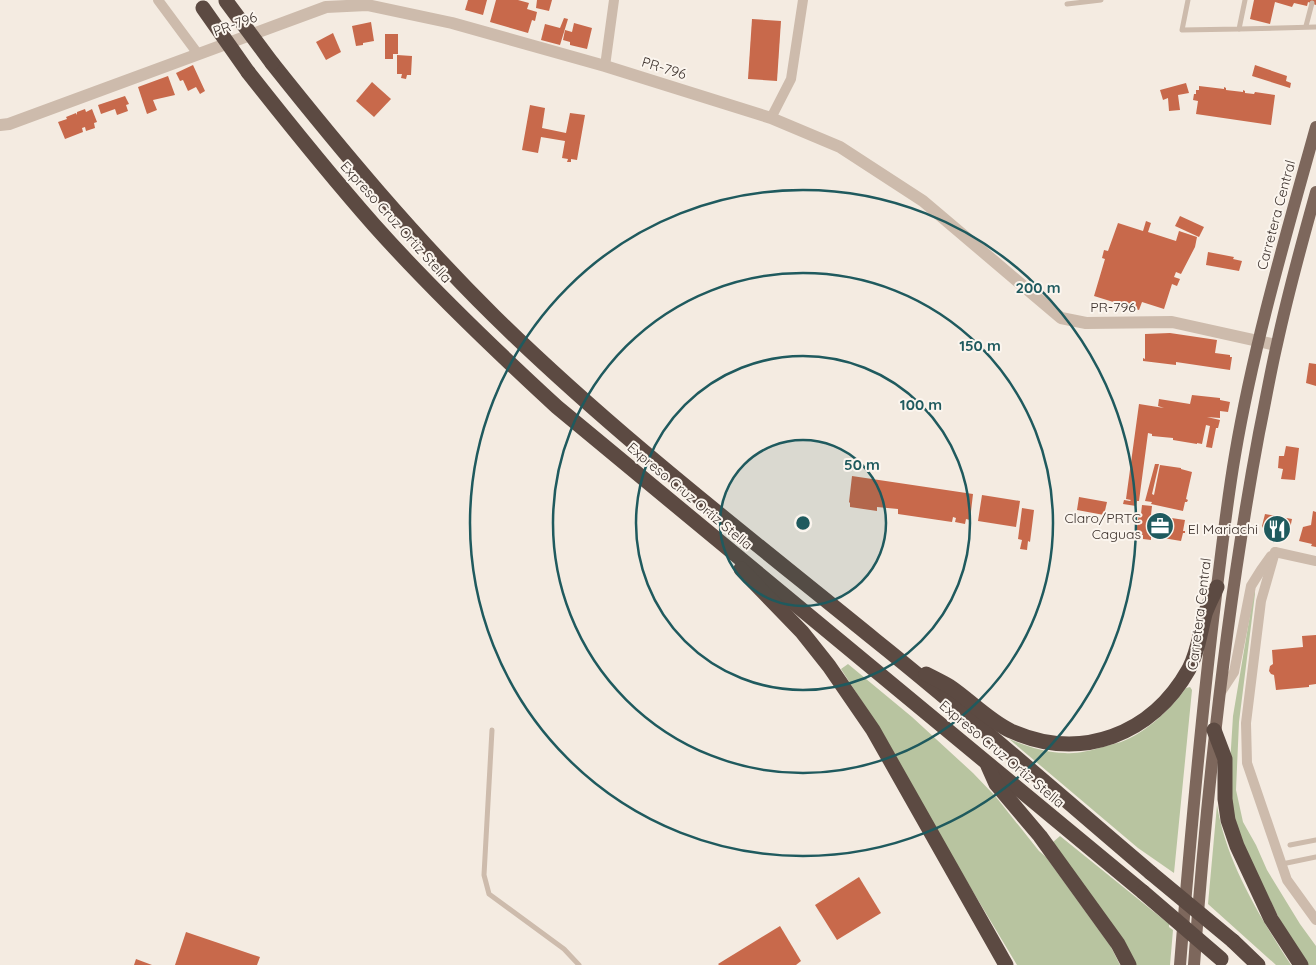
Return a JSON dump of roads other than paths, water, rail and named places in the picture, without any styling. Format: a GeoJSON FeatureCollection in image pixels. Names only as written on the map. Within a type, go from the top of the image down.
{"type":"FeatureCollection","features":[{"type":"Feature","properties":{"kind":"highway","name":"Expreso Cruz Ortiz Stella"},"geometry":{"type":"LineString","coordinates":[[226,1],[272,63],[358,169],[411,230],[494,316],[562,381],[645,452],[899,659],[1258,965]]}},
{"type":"Feature","properties":{"kind":"highway","name":"Expreso Cruz Ortiz Stella"},"geometry":{"type":"LineString","coordinates":[[200,4],[248,72],[375,226],[470,325],[557,407],[1144,892],[1225,962]]}},
{"type":"Feature","properties":{"kind":"highway"},"geometry":{"type":"LineString","coordinates":[[705,529],[763,594],[802,632],[829,666],[868,722],[1006,965]]}},
{"type":"Feature","properties":{"kind":"highway"},"geometry":{"type":"LineString","coordinates":[[899,659],[950,686],[975,707],[1010,730],[1046,742],[1066,745],[1085,744],[1103,740],[1149,717],[1165,702],[1189,668],[1201,635],[1205,613],[1217,587]]}},
{"type":"Feature","properties":{"kind":"highway"},"geometry":{"type":"LineString","coordinates":[[1214,730],[1225,759],[1225,799],[1228,820],[1237,846],[1271,919],[1301,965]]}},
{"type":"Feature","properties":{"kind":"highway"},"geometry":{"type":"LineString","coordinates":[[986,762],[996,784],[1040,836],[1118,944],[1129,965]]}},
{"type":"Feature","properties":{"kind":"main road","name":"Carretera Central"},"geometry":{"type":"LineString","coordinates":[[1180,965],[1190,831],[1217,587],[1235,453],[1258,340],[1316,127]]}},
{"type":"Feature","properties":{"kind":"main road"},"geometry":{"type":"LineString","coordinates":[[1194,965],[1214,730],[1247,497],[1276,345],[1316,192]]}},
{"type":"Feature","properties":{"kind":"street"},"geometry":{"type":"LineString","coordinates":[[158,0],[198,54]]}},
{"type":"Feature","properties":{"kind":"street"},"geometry":{"type":"LineString","coordinates":[[605,66],[614,0]]}},
{"type":"Feature","properties":{"kind":"street"},"geometry":{"type":"LineString","coordinates":[[771,118],[791,79],[802,0]]}},
{"type":"Feature","properties":{"kind":"street","name":"PR-796"},"geometry":{"type":"LineString","coordinates":[[0,125],[9,124],[326,7],[368,5],[452,22],[605,66],[771,118],[840,147],[923,201],[1061,318],[1086,323],[1172,322],[1276,345]]}},
{"type":"Feature","properties":{"kind":"street"},"geometry":{"type":"LineString","coordinates":[[1219,694],[1234,672],[1251,586],[1275,552]]}},
{"type":"Feature","properties":{"kind":"street"},"geometry":{"type":"LineString","coordinates":[[1275,552],[1316,562]]}},
{"type":"Feature","properties":{"kind":"street"},"geometry":{"type":"LineString","coordinates":[[1275,552],[1261,601],[1246,723],[1247,763],[1288,880],[1316,920]]}},
{"type":"Feature","properties":{"kind":"lane"},"geometry":{"type":"LineString","coordinates":[[1067,4],[1101,0]]}},
{"type":"Feature","properties":{"kind":"lane"},"geometry":{"type":"LineString","coordinates":[[1188,0],[1182,30],[1316,27]]}},
{"type":"Feature","properties":{"kind":"lane"},"geometry":{"type":"LineString","coordinates":[[1239,29],[1245,0]]}},
{"type":"Feature","properties":{"kind":"lane"},"geometry":{"type":"LineString","coordinates":[[1306,26],[1312,3]]}},
{"type":"Feature","properties":{"kind":"lane"},"geometry":{"type":"LineString","coordinates":[[492,730],[484,875],[489,894],[564,950],[579,965]]}},
{"type":"Feature","properties":{"kind":"lane"},"geometry":{"type":"LineString","coordinates":[[1290,845],[1316,840]]}},
{"type":"Feature","properties":{"kind":"lane"},"geometry":{"type":"LineString","coordinates":[[1282,864],[1316,857]]}},
{"type":"Feature","properties":{"kind":"place","name":"Claro/PRTC Caguas"},"geometry":{"type":"Point","coordinates":[1160,526]}},
{"type":"Feature","properties":{"kind":"place","name":"El Mariachi"},"geometry":{"type":"Point","coordinates":[1277,529]}}]}
